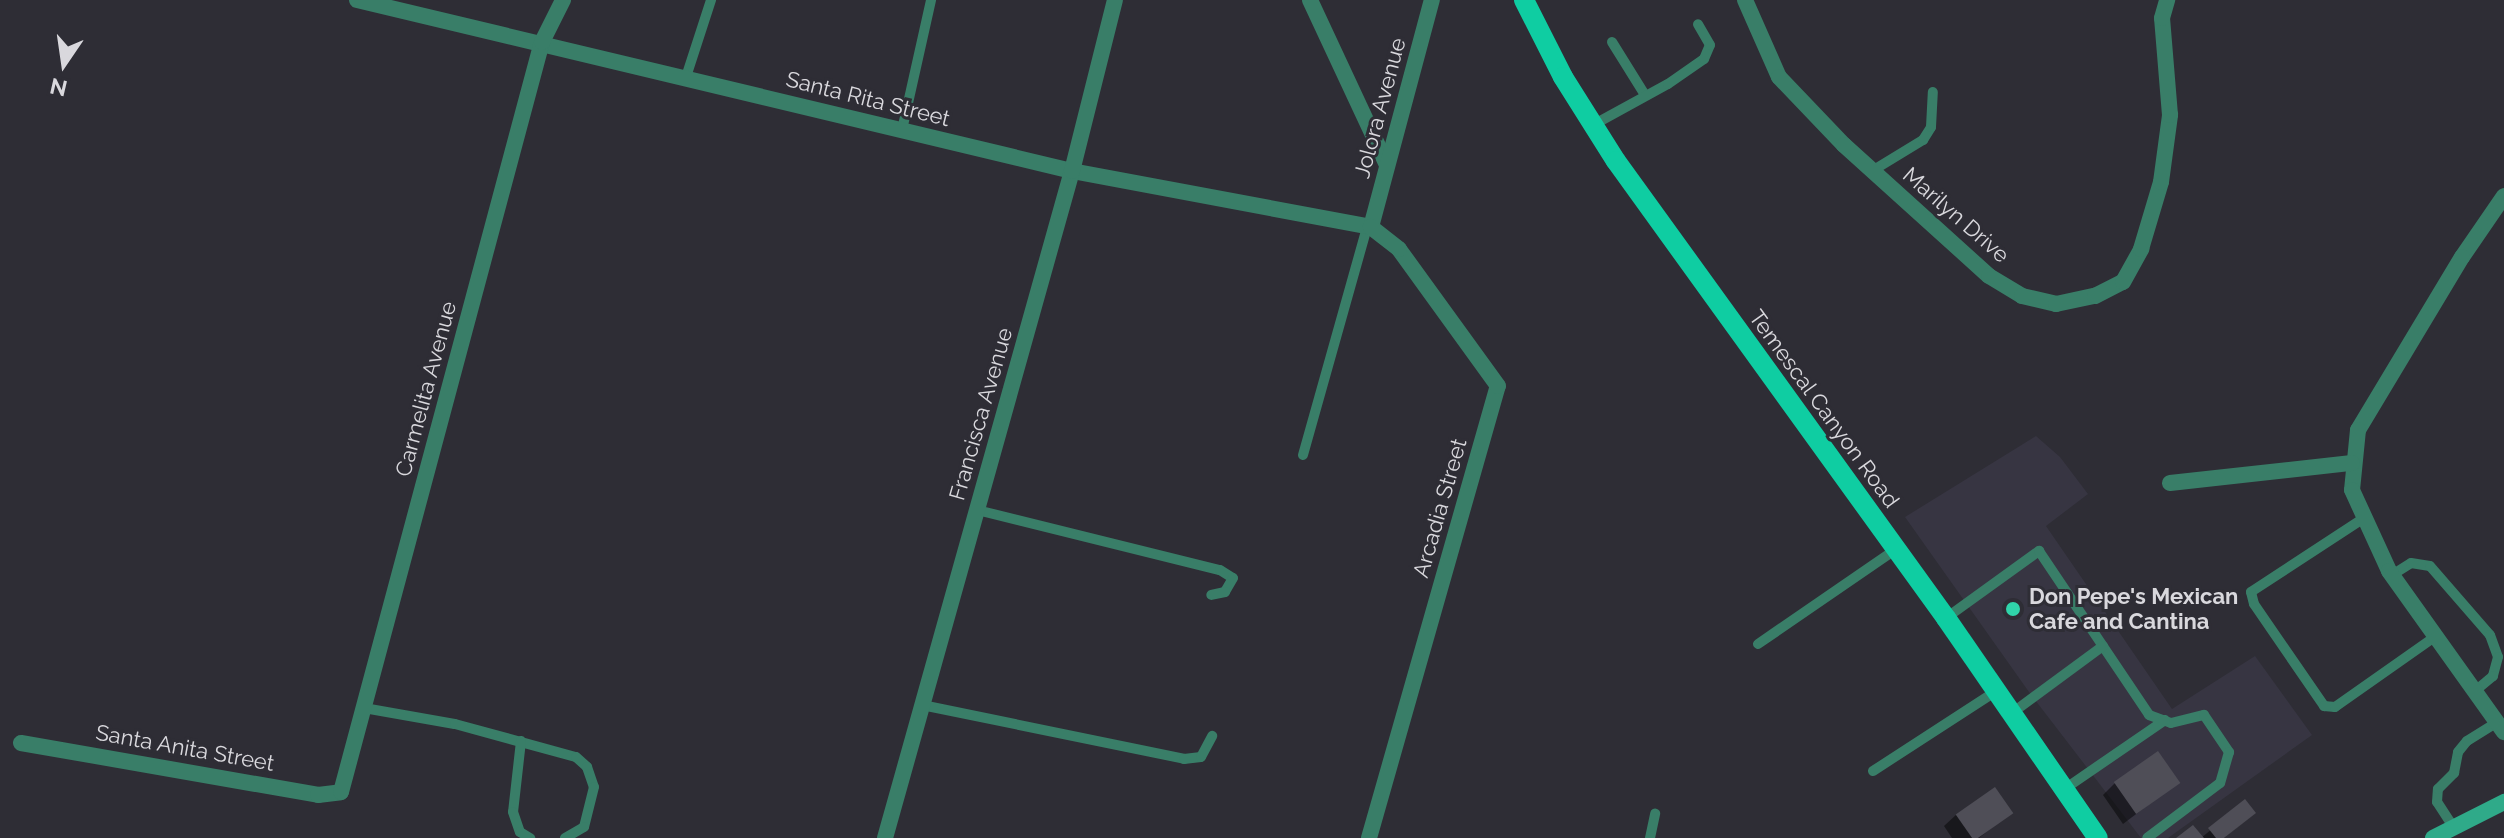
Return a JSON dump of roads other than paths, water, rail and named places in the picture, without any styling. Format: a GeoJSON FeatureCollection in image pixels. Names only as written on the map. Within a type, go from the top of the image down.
{"type":"FeatureCollection","features":[{"type":"Feature","properties":{"kind":"main road","name":"Temescal Canyon Road"},"geometry":{"type":"LineString","coordinates":[[1524,0],[1593,125],[1946,618],[2098,838]]}},
{"type":"Feature","properties":{"kind":"main road"},"geometry":{"type":"LineString","coordinates":[[2433,838],[2504,802]]}},
{"type":"Feature","properties":{"kind":"street","name":"Santa Rita Street"},"geometry":{"type":"LineString","coordinates":[[357,0],[1072,171],[1369,227]]}},
{"type":"Feature","properties":{"kind":"street","name":"Carmelita Avenue"},"geometry":{"type":"LineString","coordinates":[[341,792],[542,42],[563,0]]}},
{"type":"Feature","properties":{"kind":"street","name":"Francisca Avenue"},"geometry":{"type":"LineString","coordinates":[[885,838],[1072,171],[1115,0]]}},
{"type":"Feature","properties":{"kind":"street"},"geometry":{"type":"LineString","coordinates":[[1310,0],[1386,163]]}},
{"type":"Feature","properties":{"kind":"street","name":"Jolora Avenue"},"geometry":{"type":"LineString","coordinates":[[1369,227],[1432,0]]}},
{"type":"Feature","properties":{"kind":"street","name":"Marilyn Drive"},"geometry":{"type":"LineString","coordinates":[[1745,0],[1779,77],[1872,171],[1989,276],[2022,296],[2056,304],[2095,296],[2123,282],[2141,249],[2161,182],[2170,115],[2162,18],[2167,0]]}},
{"type":"Feature","properties":{"kind":"street"},"geometry":{"type":"LineString","coordinates":[[2501,727],[2392,575],[2352,490],[2352,463],[2358,430],[2462,257],[2504,196]]}},
{"type":"Feature","properties":{"kind":"street","name":"Arcadia Street"},"geometry":{"type":"LineString","coordinates":[[1369,227],[1399,249],[1498,386],[1369,838]]}},
{"type":"Feature","properties":{"kind":"street"},"geometry":{"type":"LineString","coordinates":[[2170,483],[2352,463]]}},
{"type":"Feature","properties":{"kind":"street","name":"Santa Anita Street"},"geometry":{"type":"LineString","coordinates":[[21,743],[318,795],[341,792]]}},
{"type":"Feature","properties":{"kind":"lane"},"geometry":{"type":"LineString","coordinates":[[686,77],[711,0]]}},
{"type":"Feature","properties":{"kind":"lane"},"geometry":{"type":"LineString","coordinates":[[902,130],[931,0]]}},
{"type":"Feature","properties":{"kind":"lane"},"geometry":{"type":"LineString","coordinates":[[1593,125],[1693,68],[1709,52],[1710,45],[1698,24]]}},
{"type":"Feature","properties":{"kind":"lane"},"geometry":{"type":"LineString","coordinates":[[1612,42],[1645,95]]}},
{"type":"Feature","properties":{"kind":"lane"},"geometry":{"type":"LineString","coordinates":[[1872,171],[1923,140],[1931,127],[1933,92]]}},
{"type":"Feature","properties":{"kind":"lane"},"geometry":{"type":"LineString","coordinates":[[1303,455],[1369,227]]}},
{"type":"Feature","properties":{"kind":"lane"},"geometry":{"type":"LineString","coordinates":[[977,510],[1220,570],[1233,578],[1225,592],[1211,595]]}},
{"type":"Feature","properties":{"kind":"lane"},"geometry":{"type":"LineString","coordinates":[[2364,518],[2251,592],[2254,604],[2324,706],[2335,707],[2436,636]]}},
{"type":"Feature","properties":{"kind":"lane"},"geometry":{"type":"LineString","coordinates":[[1758,644],[1896,549]]}},
{"type":"Feature","properties":{"kind":"lane"},"geometry":{"type":"LineString","coordinates":[[1946,618],[2039,551],[2149,715],[2171,723],[2204,715],[2229,752],[2220,783],[2147,838]]}},
{"type":"Feature","properties":{"kind":"lane"},"geometry":{"type":"LineString","coordinates":[[2392,575],[2411,563],[2430,566],[2490,635],[2498,657],[2493,676],[2475,691]]}},
{"type":"Feature","properties":{"kind":"lane"},"geometry":{"type":"LineString","coordinates":[[2012,713],[2103,646]]}},
{"type":"Feature","properties":{"kind":"lane"},"geometry":{"type":"LineString","coordinates":[[1873,771],[1996,691]]}},
{"type":"Feature","properties":{"kind":"lane"},"geometry":{"type":"LineString","coordinates":[[922,705],[1184,759],[1201,757],[1212,736]]}},
{"type":"Feature","properties":{"kind":"lane"},"geometry":{"type":"LineString","coordinates":[[364,708],[455,724],[576,757],[587,767],[594,787],[584,827],[565,838]]}},
{"type":"Feature","properties":{"kind":"lane"},"geometry":{"type":"LineString","coordinates":[[2066,788],[2165,720]]}},
{"type":"Feature","properties":{"kind":"lane"},"geometry":{"type":"LineString","coordinates":[[2454,828],[2437,802],[2438,789],[2454,773],[2458,752],[2467,741],[2501,727]]}},
{"type":"Feature","properties":{"kind":"lane"},"geometry":{"type":"LineString","coordinates":[[521,741],[513,812],[520,832],[530,838]]}},
{"type":"Feature","properties":{"kind":"lane"},"geometry":{"type":"LineString","coordinates":[[1650,838],[1655,814]]}},
{"type":"Feature","properties":{"kind":"place","name":"Don Pepe's Mexican Cafe and Cantina"},"geometry":{"type":"Point","coordinates":[2013,609]}}]}
